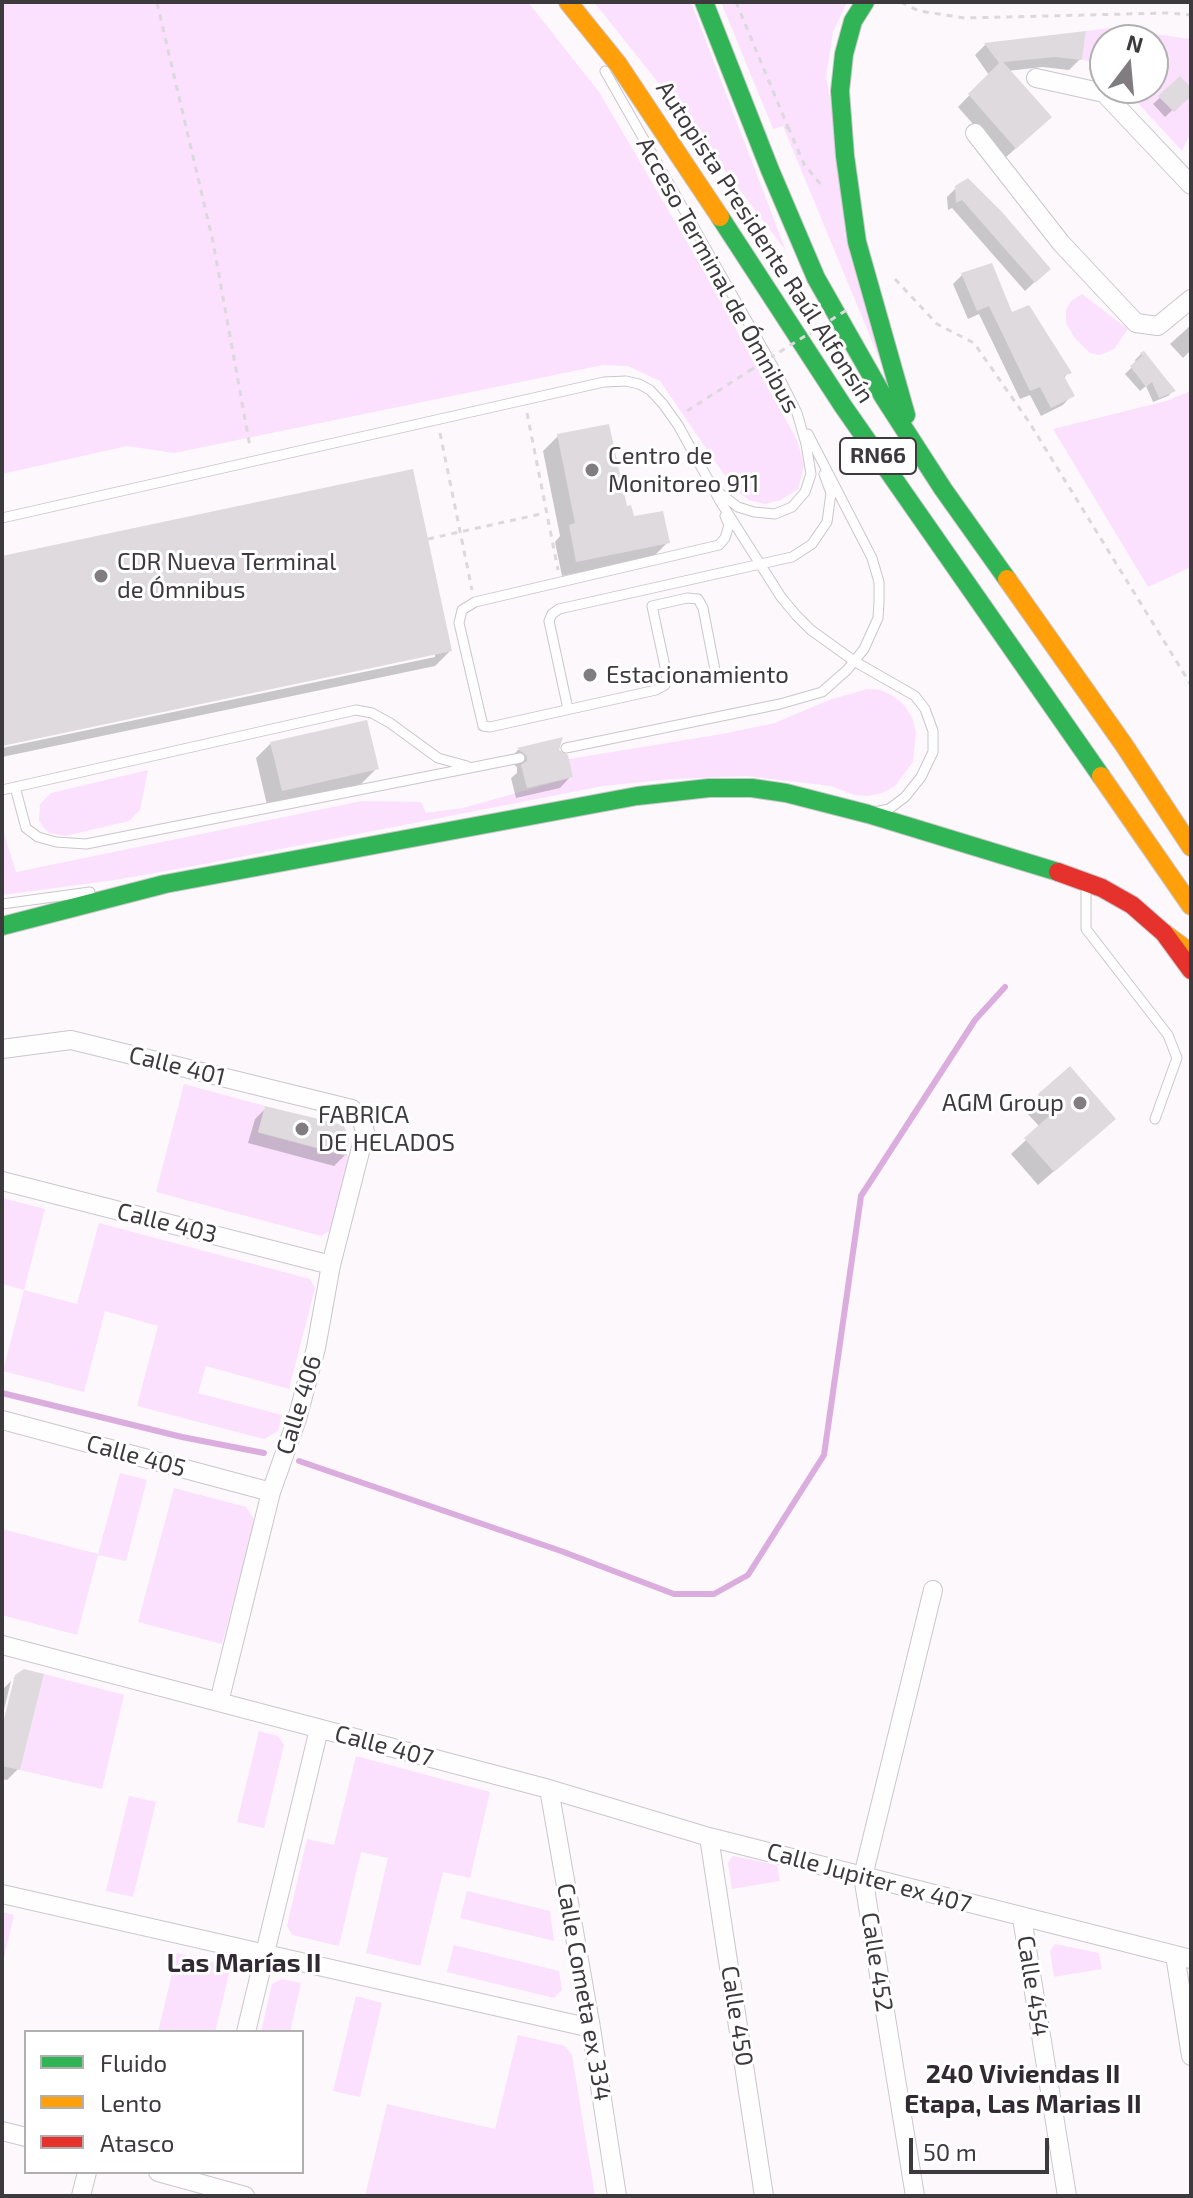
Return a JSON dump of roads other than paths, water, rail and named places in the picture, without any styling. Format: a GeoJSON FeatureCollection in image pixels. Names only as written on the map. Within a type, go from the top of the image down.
{"type":"FeatureCollection","features":[{"type":"Feature","properties":{"kind":"main road","name":"Autopista Presidente Raúl Alfonsín"},"geometry":{"type":"LineString","coordinates":[[704,2],[816,278],[883,396],[943,489],[1124,745],[1189,844]]}},
{"type":"Feature","properties":{"kind":"main road"},"geometry":{"type":"LineString","coordinates":[[865,2],[849,32],[844,54],[840,91],[846,171],[857,242],[913,442]]}},
{"type":"Feature","properties":{"kind":"main road","name":"Autopista Presidente Raúl Alfonsín"},"geometry":{"type":"LineString","coordinates":[[569,3],[656,118],[843,406],[1191,906]]}},
{"type":"Feature","properties":{"kind":"main road"},"geometry":{"type":"LineString","coordinates":[[2,926],[165,884],[637,796],[694,789],[752,788],[786,793],[868,814],[1086,882],[1132,905],[1191,953]]}},
{"type":"Feature","properties":{"kind":"main road"},"geometry":{"type":"LineString","coordinates":[[1164,933],[1191,970]]}},
{"type":"Feature","properties":{"kind":"street"},"geometry":{"type":"LineString","coordinates":[[1036,78],[1104,93],[1191,185]]}},
{"type":"Feature","properties":{"kind":"street"},"geometry":{"type":"LineString","coordinates":[[975,133],[1061,243],[1136,323],[1158,326],[1191,299]]}},
{"type":"Feature","properties":{"kind":"street","name":"Calle 401"},"geometry":{"type":"LineString","coordinates":[[2,1049],[71,1040],[352,1109]]}},
{"type":"Feature","properties":{"kind":"street","name":"Calle 406"},"geometry":{"type":"LineString","coordinates":[[219,1702],[271,1492],[297,1419],[316,1348],[331,1265],[365,1132],[362,1121],[352,1109]]}},
{"type":"Feature","properties":{"kind":"street","name":"Calle 403"},"geometry":{"type":"LineString","coordinates":[[2,1181],[331,1265]]}},
{"type":"Feature","properties":{"kind":"street","name":"Calle 405"},"geometry":{"type":"LineString","coordinates":[[2,1420],[271,1492]]}},
{"type":"Feature","properties":{"kind":"street","name":"Calle 452"},"geometry":{"type":"LineString","coordinates":[[915,2196],[863,1876],[933,1590]]}},
{"type":"Feature","properties":{"kind":"street"},"geometry":{"type":"LineString","coordinates":[[3,1652],[219,1702]]}},
{"type":"Feature","properties":{"kind":"street","name":"Calle 407"},"geometry":{"type":"LineString","coordinates":[[219,1702],[549,1789]]}},
{"type":"Feature","properties":{"kind":"street"},"geometry":{"type":"LineString","coordinates":[[246,2030],[319,1729]]}},
{"type":"Feature","properties":{"kind":"street","name":"Calle Jupiter ex 407"},"geometry":{"type":"LineString","coordinates":[[549,1789],[709,1837],[1183,1957]]}},
{"type":"Feature","properties":{"kind":"street","name":"Calle Cometa ex 334"},"geometry":{"type":"LineString","coordinates":[[549,1789],[617,2196]]}},
{"type":"Feature","properties":{"kind":"street","name":"Calle 450"},"geometry":{"type":"LineString","coordinates":[[709,1837],[764,2196]]}},
{"type":"Feature","properties":{"kind":"street"},"geometry":{"type":"LineString","coordinates":[[2,1894],[591,2028]]}},
{"type":"Feature","properties":{"kind":"street","name":"Calle 454"},"geometry":{"type":"LineString","coordinates":[[1022,1918],[1067,2196]]}},
{"type":"Feature","properties":{"kind":"street"},"geometry":{"type":"LineString","coordinates":[[1183,1957],[1191,2056]]}},
{"type":"Feature","properties":{"kind":"street"},"geometry":{"type":"LineString","coordinates":[[2,2131],[24,2136]]}},
{"type":"Feature","properties":{"kind":"street"},"geometry":{"type":"LineString","coordinates":[[81,2196],[86,2174]]}},
{"type":"Feature","properties":{"kind":"street"},"geometry":{"type":"LineString","coordinates":[[173,2174],[209,2179],[245,2196]]}},
{"type":"Feature","properties":{"kind":"lane","name":"Acceso Terminal de Ómnibus"},"geometry":{"type":"LineString","coordinates":[[569,3],[751,327],[797,413],[806,444],[811,474],[805,492],[792,507],[775,514],[738,507],[727,501],[707,481]]}},
{"type":"Feature","properties":{"kind":"lane"},"geometry":{"type":"LineString","coordinates":[[2,518],[604,382],[639,384],[650,390],[678,425],[707,481],[796,615],[811,630],[854,661],[915,696],[925,709],[933,731],[933,752],[921,777],[905,797],[889,809],[868,814]]}},
{"type":"Feature","properties":{"kind":"lane"},"geometry":{"type":"LineString","coordinates":[[568,709],[549,621],[559,609],[792,557],[812,544],[827,522],[831,493],[797,413]]}},
{"type":"Feature","properties":{"kind":"lane"},"geometry":{"type":"LineString","coordinates":[[566,748],[780,704],[822,692],[854,661],[868,641],[878,618],[879,582],[872,558],[797,413]]}},
{"type":"Feature","properties":{"kind":"lane"},"geometry":{"type":"LineString","coordinates":[[715,670],[703,608],[698,599],[687,598],[652,606],[667,676],[665,685],[656,690],[490,727],[483,726],[459,623],[462,610],[475,602],[719,545],[729,525],[720,501]]}},
{"type":"Feature","properties":{"kind":"lane"},"geometry":{"type":"LineString","coordinates":[[2,790],[356,710],[372,713],[390,723],[438,758],[474,768]]}},
{"type":"Feature","properties":{"kind":"lane"},"geometry":{"type":"LineString","coordinates":[[15,787],[26,828],[38,837],[73,845],[520,758]]}},
{"type":"Feature","properties":{"kind":"lane"},"geometry":{"type":"LineString","coordinates":[[1086,882],[1086,929],[1168,1035],[1177,1058],[1155,1119]]}},
{"type":"Feature","properties":{"kind":"lane"},"geometry":{"type":"LineString","coordinates":[[2,904],[165,884]]}},
{"type":"Feature","properties":{"kind":"waterway"},"geometry":{"type":"LineString","coordinates":[[299,1461],[561,1551],[674,1594],[714,1594],[748,1575],[824,1455],[861,1196],[975,1020],[1005,987]]}},
{"type":"Feature","properties":{"kind":"waterway"},"geometry":{"type":"LineString","coordinates":[[2,1393],[182,1437],[264,1453]]}},
{"type":"Feature","properties":{"kind":"place","name":"Centro de Monitoreo 911"},"geometry":{"type":"Point","coordinates":[592,470]}},
{"type":"Feature","properties":{"kind":"place","name":"CDR Nueva Terminal de Ómnibus"},"geometry":{"type":"Point","coordinates":[101,576]}},
{"type":"Feature","properties":{"kind":"place","name":"Estacionamiento"},"geometry":{"type":"Point","coordinates":[590,675]}},
{"type":"Feature","properties":{"kind":"place","name":"AGM Group"},"geometry":{"type":"Point","coordinates":[1080,1103]}},
{"type":"Feature","properties":{"kind":"place","name":"FABRICA DE HELADOS"},"geometry":{"type":"Point","coordinates":[302,1129]}},
{"type":"Feature","properties":{"kind":"district","name":"Las Marías II"},"geometry":{"type":"Point","coordinates":[244,1963]}},
{"type":"Feature","properties":{"kind":"district","name":"240 Viviendas II Etapa, Las Marias II"},"geometry":{"type":"Point","coordinates":[1023,2089]}}]}
